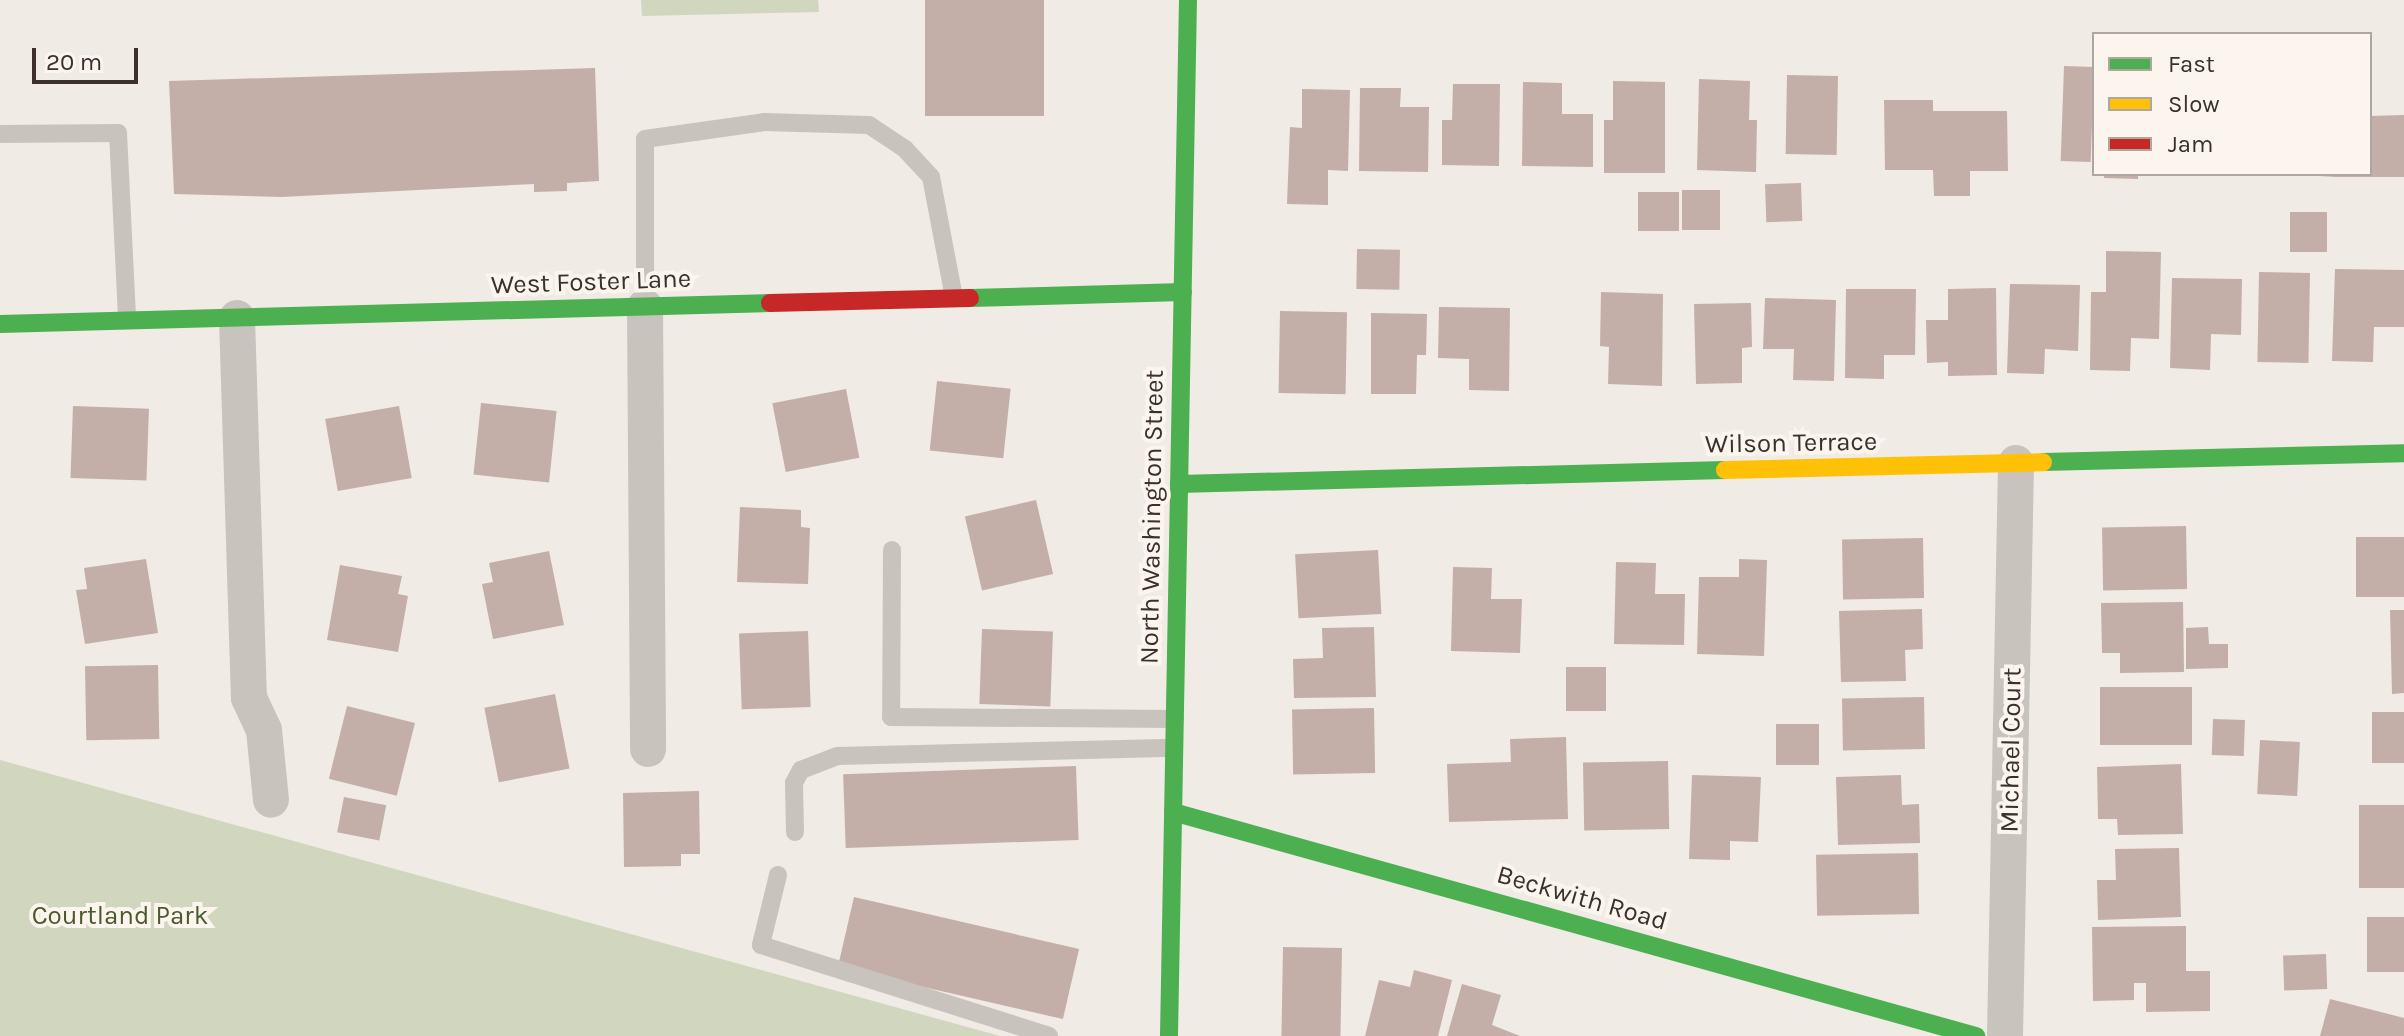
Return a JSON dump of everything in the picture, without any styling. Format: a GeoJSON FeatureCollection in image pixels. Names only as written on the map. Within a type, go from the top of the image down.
{"type":"FeatureCollection","features":[{"type":"Feature","properties":{"kind":"street","name":"North Washington Street"},"geometry":{"type":"LineString","coordinates":[[1169,1036],[1188,0]]}},
{"type":"Feature","properties":{"kind":"street","name":"West Foster Lane"},"geometry":{"type":"LineString","coordinates":[[0,324],[1183,292]]}},
{"type":"Feature","properties":{"kind":"street"},"geometry":{"type":"LineString","coordinates":[[645,307],[648,749]]}},
{"type":"Feature","properties":{"kind":"street"},"geometry":{"type":"LineString","coordinates":[[237,318],[249,698],[264,730],[271,800]]}},
{"type":"Feature","properties":{"kind":"street","name":"Wilson Terrace"},"geometry":{"type":"LineString","coordinates":[[1179,484],[2404,453]]}},
{"type":"Feature","properties":{"kind":"street","name":"Michael Court"},"geometry":{"type":"LineString","coordinates":[[2005,1036],[2016,463]]}},
{"type":"Feature","properties":{"kind":"street","name":"Beckwith Road"},"geometry":{"type":"LineString","coordinates":[[1173,812],[1976,1036]]}},
{"type":"Feature","properties":{"kind":"lane"},"geometry":{"type":"LineString","coordinates":[[645,307],[645,139],[764,122],[869,125],[905,149],[931,177],[954,298]]}},
{"type":"Feature","properties":{"kind":"lane"},"geometry":{"type":"LineString","coordinates":[[0,134],[118,133],[127,321]]}},
{"type":"Feature","properties":{"kind":"lane"},"geometry":{"type":"LineString","coordinates":[[892,550],[891,717],[1175,719]]}},
{"type":"Feature","properties":{"kind":"lane"},"geometry":{"type":"LineString","coordinates":[[795,832],[794,783],[801,770],[837,756],[1174,748]]}},
{"type":"Feature","properties":{"kind":"lane"},"geometry":{"type":"LineString","coordinates":[[778,875],[761,945],[1049,1036]]}},
{"type":"Feature","properties":{"kind":"green space"},"geometry":{"type":"Polygon","coordinates":[[[641,0],[818,0],[819,12],[642,16],[641,0]]]}},
{"type":"Feature","properties":{"kind":"green space","name":"Courtland Park"},"geometry":{"type":"Polygon","coordinates":[[[0,760],[1000,1036],[0,1036],[0,760]]]}},
{"type":"Feature","properties":{"kind":"building"},"geometry":{"type":"Polygon","coordinates":[[[925,0],[1044,0],[1044,116],[925,116],[925,0]]]}},
{"type":"Feature","properties":{"kind":"building"},"geometry":{"type":"Polygon","coordinates":[[[2064,66],[2092,67],[2091,162],[2061,161],[2064,66]]]}},
{"type":"Feature","properties":{"kind":"building"},"geometry":{"type":"Polygon","coordinates":[[[595,68],[599,181],[567,183],[567,191],[534,192],[534,184],[282,197],[174,194],[169,81],[595,68]]]}},
{"type":"Feature","properties":{"kind":"building"},"geometry":{"type":"Polygon","coordinates":[[[1787,75],[1838,76],[1837,155],[1786,154],[1787,75]]]}},
{"type":"Feature","properties":{"kind":"building"},"geometry":{"type":"Polygon","coordinates":[[[1699,79],[1750,81],[1749,120],[1757,120],[1756,172],[1697,170],[1699,79]]]}},
{"type":"Feature","properties":{"kind":"building"},"geometry":{"type":"Polygon","coordinates":[[[1613,81],[1665,82],[1665,173],[1604,173],[1604,120],[1613,120],[1613,81]]]}},
{"type":"Feature","properties":{"kind":"building"},"geometry":{"type":"Polygon","coordinates":[[[1523,82],[1562,83],[1562,114],[1593,114],[1593,167],[1522,166],[1523,82]]]}},
{"type":"Feature","properties":{"kind":"building"},"geometry":{"type":"Polygon","coordinates":[[[1453,84],[1500,84],[1499,166],[1442,165],[1442,120],[1452,120],[1453,84]]]}},
{"type":"Feature","properties":{"kind":"building"},"geometry":{"type":"Polygon","coordinates":[[[1360,88],[1401,88],[1400,107],[1429,107],[1428,172],[1359,171],[1360,88]]]}},
{"type":"Feature","properties":{"kind":"building"},"geometry":{"type":"Polygon","coordinates":[[[1302,89],[1350,90],[1348,171],[1328,170],[1328,205],[1287,204],[1290,127],[1302,128],[1302,89]]]}},
{"type":"Feature","properties":{"kind":"building"},"geometry":{"type":"Polygon","coordinates":[[[1884,100],[1933,100],[1933,111],[2007,111],[2008,171],[1970,171],[1970,196],[1934,196],[1933,170],[1885,170],[1884,100]]]}},
{"type":"Feature","properties":{"kind":"building"},"geometry":{"type":"Polygon","coordinates":[[[2404,115],[2404,177],[2319,177],[2372,176],[2372,116],[2404,115]]]}},
{"type":"Feature","properties":{"kind":"building"},"geometry":{"type":"Polygon","coordinates":[[[2104,176],[2138,176],[2138,179],[2104,176]]]}},
{"type":"Feature","properties":{"kind":"building"},"geometry":{"type":"Polygon","coordinates":[[[1801,183],[1802,221],[1766,222],[1765,184],[1801,183]]]}},
{"type":"Feature","properties":{"kind":"building"},"geometry":{"type":"Polygon","coordinates":[[[1682,190],[1720,190],[1720,230],[1682,230],[1682,190]]]}},
{"type":"Feature","properties":{"kind":"building"},"geometry":{"type":"Polygon","coordinates":[[[1638,192],[1679,192],[1679,231],[1638,231],[1638,192]]]}},
{"type":"Feature","properties":{"kind":"building"},"geometry":{"type":"Polygon","coordinates":[[[2290,212],[2327,212],[2327,252],[2290,252],[2290,212]]]}},
{"type":"Feature","properties":{"kind":"building"},"geometry":{"type":"Polygon","coordinates":[[[1357,249],[1400,250],[1399,290],[1356,289],[1357,249]]]}},
{"type":"Feature","properties":{"kind":"building"},"geometry":{"type":"Polygon","coordinates":[[[2106,251],[2161,252],[2159,339],[2131,338],[2130,371],[2090,370],[2091,292],[2106,292],[2106,251]]]}},
{"type":"Feature","properties":{"kind":"building"},"geometry":{"type":"Polygon","coordinates":[[[2335,269],[2404,270],[2404,327],[2374,327],[2373,362],[2332,361],[2335,269]]]}},
{"type":"Feature","properties":{"kind":"building"},"geometry":{"type":"Polygon","coordinates":[[[2259,272],[2310,273],[2308,363],[2257,362],[2259,272]]]}},
{"type":"Feature","properties":{"kind":"building"},"geometry":{"type":"Polygon","coordinates":[[[2172,278],[2242,279],[2241,335],[2211,334],[2210,370],[2170,368],[2172,278]]]}},
{"type":"Feature","properties":{"kind":"building"},"geometry":{"type":"Polygon","coordinates":[[[2010,284],[2080,285],[2078,351],[2045,349],[2044,374],[2007,373],[2010,284]]]}},
{"type":"Feature","properties":{"kind":"building"},"geometry":{"type":"Polygon","coordinates":[[[1996,288],[1997,375],[1948,376],[1948,362],[1927,363],[1926,320],[1948,320],[1948,289],[1996,288]]]}},
{"type":"Feature","properties":{"kind":"building"},"geometry":{"type":"Polygon","coordinates":[[[1846,289],[1916,289],[1915,355],[1884,355],[1884,379],[1845,378],[1846,289]]]}},
{"type":"Feature","properties":{"kind":"building"},"geometry":{"type":"Polygon","coordinates":[[[1601,292],[1663,294],[1662,386],[1608,384],[1609,347],[1600,346],[1601,292]]]}},
{"type":"Feature","properties":{"kind":"building"},"geometry":{"type":"Polygon","coordinates":[[[1765,298],[1836,300],[1834,381],[1793,380],[1794,349],[1763,349],[1765,298]]]}},
{"type":"Feature","properties":{"kind":"building"},"geometry":{"type":"Polygon","coordinates":[[[1751,303],[1752,347],[1742,348],[1742,383],[1696,384],[1694,304],[1751,303]]]}},
{"type":"Feature","properties":{"kind":"building"},"geometry":{"type":"Polygon","coordinates":[[[1439,307],[1510,308],[1509,391],[1469,390],[1469,359],[1438,358],[1439,307]]]}},
{"type":"Feature","properties":{"kind":"building"},"geometry":{"type":"Polygon","coordinates":[[[1280,311],[1347,312],[1346,394],[1279,393],[1280,311]]]}},
{"type":"Feature","properties":{"kind":"building"},"geometry":{"type":"Polygon","coordinates":[[[1371,313],[1427,314],[1426,355],[1417,355],[1416,394],[1371,394],[1371,313]]]}},
{"type":"Feature","properties":{"kind":"building"},"geometry":{"type":"Polygon","coordinates":[[[937,381],[1011,389],[1003,458],[930,451],[937,381]]]}},
{"type":"Feature","properties":{"kind":"building"},"geometry":{"type":"Polygon","coordinates":[[[846,389],[859,458],[786,472],[772,403],[846,389]]]}},
{"type":"Feature","properties":{"kind":"building"},"geometry":{"type":"Polygon","coordinates":[[[481,403],[557,411],[549,483],[473,475],[481,403]]]}},
{"type":"Feature","properties":{"kind":"building"},"geometry":{"type":"Polygon","coordinates":[[[73,406],[149,409],[146,481],[70,478],[73,406]]]}},
{"type":"Feature","properties":{"kind":"building"},"geometry":{"type":"Polygon","coordinates":[[[399,406],[412,478],[338,491],[325,419],[399,406]]]}},
{"type":"Feature","properties":{"kind":"building"},"geometry":{"type":"Polygon","coordinates":[[[1036,500],[1053,574],[982,590],[965,516],[1036,500]]]}},
{"type":"Feature","properties":{"kind":"building"},"geometry":{"type":"Polygon","coordinates":[[[740,507],[801,510],[801,527],[810,528],[808,584],[737,582],[740,507]]]}},
{"type":"Feature","properties":{"kind":"building"},"geometry":{"type":"Polygon","coordinates":[[[2186,526],[2187,589],[2103,590],[2102,527],[2186,526]]]}},
{"type":"Feature","properties":{"kind":"building"},"geometry":{"type":"Polygon","coordinates":[[[2356,537],[2404,537],[2404,597],[2356,597],[2356,537]]]}},
{"type":"Feature","properties":{"kind":"building"},"geometry":{"type":"Polygon","coordinates":[[[1923,538],[1924,598],[1843,599],[1842,539],[1923,538]]]}},
{"type":"Feature","properties":{"kind":"building"},"geometry":{"type":"Polygon","coordinates":[[[1378,550],[1381,614],[1298,618],[1295,554],[1378,550]]]}},
{"type":"Feature","properties":{"kind":"building"},"geometry":{"type":"Polygon","coordinates":[[[549,551],[564,625],[493,639],[482,584],[493,582],[489,563],[549,551]]]}},
{"type":"Feature","properties":{"kind":"building"},"geometry":{"type":"Polygon","coordinates":[[[146,559],[158,633],[85,644],[76,590],[87,589],[84,568],[146,559]]]}},
{"type":"Feature","properties":{"kind":"building"},"geometry":{"type":"Polygon","coordinates":[[[1739,559],[1767,560],[1764,656],[1697,654],[1699,577],[1739,577],[1739,559]]]}},
{"type":"Feature","properties":{"kind":"building"},"geometry":{"type":"Polygon","coordinates":[[[1616,562],[1656,563],[1655,594],[1685,594],[1684,645],[1614,644],[1616,562]]]}},
{"type":"Feature","properties":{"kind":"building"},"geometry":{"type":"Polygon","coordinates":[[[340,565],[402,576],[398,594],[408,596],[398,652],[327,640],[340,565]]]}},
{"type":"Feature","properties":{"kind":"building"},"geometry":{"type":"Polygon","coordinates":[[[1453,567],[1492,568],[1491,599],[1522,599],[1520,653],[1451,651],[1453,567]]]}},
{"type":"Feature","properties":{"kind":"building"},"geometry":{"type":"Polygon","coordinates":[[[2183,602],[2184,672],[2120,673],[2120,653],[2102,653],[2101,603],[2183,602]]]}},
{"type":"Feature","properties":{"kind":"building"},"geometry":{"type":"Polygon","coordinates":[[[1922,609],[1923,649],[1905,650],[1906,681],[1841,682],[1839,611],[1922,609]]]}},
{"type":"Feature","properties":{"kind":"building"},"geometry":{"type":"Polygon","coordinates":[[[2390,610],[2404,610],[2404,693],[2392,694],[2390,610]]]}},
{"type":"Feature","properties":{"kind":"building"},"geometry":{"type":"Polygon","coordinates":[[[1374,627],[1376,697],[1294,698],[1293,659],[1323,658],[1322,628],[1374,627]]]}},
{"type":"Feature","properties":{"kind":"building"},"geometry":{"type":"Polygon","coordinates":[[[2208,627],[2209,644],[2228,644],[2228,668],[2186,669],[2186,628],[2208,627]]]}},
{"type":"Feature","properties":{"kind":"building"},"geometry":{"type":"Polygon","coordinates":[[[982,629],[1053,631],[1050,706],[979,704],[982,629]]]}},
{"type":"Feature","properties":{"kind":"building"},"geometry":{"type":"Polygon","coordinates":[[[808,631],[811,707],[742,709],[739,633],[808,631]]]}},
{"type":"Feature","properties":{"kind":"building"},"geometry":{"type":"Polygon","coordinates":[[[158,665],[159,739],[86,740],[85,666],[158,665]]]}},
{"type":"Feature","properties":{"kind":"building"},"geometry":{"type":"Polygon","coordinates":[[[1566,667],[1606,667],[1606,711],[1566,711],[1566,667]]]}},
{"type":"Feature","properties":{"kind":"building"},"geometry":{"type":"Polygon","coordinates":[[[2100,687],[2192,687],[2192,745],[2100,745],[2100,687]]]}},
{"type":"Feature","properties":{"kind":"building"},"geometry":{"type":"Polygon","coordinates":[[[555,694],[570,769],[499,782],[484,708],[555,694]]]}},
{"type":"Feature","properties":{"kind":"building"},"geometry":{"type":"Polygon","coordinates":[[[1924,697],[1925,749],[1843,750],[1842,698],[1924,697]]]}},
{"type":"Feature","properties":{"kind":"building"},"geometry":{"type":"Polygon","coordinates":[[[347,706],[415,723],[397,796],[329,779],[347,706]]]}},
{"type":"Feature","properties":{"kind":"building"},"geometry":{"type":"Polygon","coordinates":[[[1374,708],[1375,773],[1293,774],[1292,709],[1374,708]]]}},
{"type":"Feature","properties":{"kind":"building"},"geometry":{"type":"Polygon","coordinates":[[[2372,712],[2404,712],[2404,763],[2372,763],[2372,712]]]}},
{"type":"Feature","properties":{"kind":"building"},"geometry":{"type":"Polygon","coordinates":[[[2213,719],[2245,720],[2244,756],[2212,755],[2213,719]]]}},
{"type":"Feature","properties":{"kind":"building"},"geometry":{"type":"Polygon","coordinates":[[[1776,724],[1819,724],[1819,765],[1776,765],[1776,724]]]}},
{"type":"Feature","properties":{"kind":"building"},"geometry":{"type":"Polygon","coordinates":[[[1566,737],[1568,819],[1449,822],[1447,764],[1511,762],[1510,739],[1566,737]]]}},
{"type":"Feature","properties":{"kind":"building"},"geometry":{"type":"Polygon","coordinates":[[[2260,740],[2300,742],[2297,796],[2257,794],[2260,740]]]}},
{"type":"Feature","properties":{"kind":"building"},"geometry":{"type":"Polygon","coordinates":[[[1668,761],[1669,829],[1584,830],[1583,762],[1668,761]]]}},
{"type":"Feature","properties":{"kind":"building"},"geometry":{"type":"Polygon","coordinates":[[[2181,764],[2183,834],[2118,835],[2117,819],[2098,819],[2097,767],[2181,764]]]}},
{"type":"Feature","properties":{"kind":"building"},"geometry":{"type":"Polygon","coordinates":[[[1076,766],[1079,840],[846,848],[843,774],[1076,766]]]}},
{"type":"Feature","properties":{"kind":"building"},"geometry":{"type":"Polygon","coordinates":[[[1692,775],[1761,777],[1758,842],[1730,841],[1730,860],[1689,859],[1692,775]]]}},
{"type":"Feature","properties":{"kind":"building"},"geometry":{"type":"Polygon","coordinates":[[[1901,775],[1902,805],[1919,804],[1920,843],[1838,845],[1836,777],[1901,775]]]}},
{"type":"Feature","properties":{"kind":"building"},"geometry":{"type":"Polygon","coordinates":[[[699,791],[700,854],[681,854],[681,866],[624,867],[623,793],[699,791]]]}},
{"type":"Feature","properties":{"kind":"building"},"geometry":{"type":"Polygon","coordinates":[[[344,797],[386,805],[379,841],[337,832],[344,797]]]}},
{"type":"Feature","properties":{"kind":"building"},"geometry":{"type":"Polygon","coordinates":[[[2359,805],[2404,805],[2404,888],[2359,888],[2359,805]]]}},
{"type":"Feature","properties":{"kind":"building"},"geometry":{"type":"Polygon","coordinates":[[[2179,848],[2181,917],[2098,920],[2097,880],[2116,880],[2115,849],[2179,848]]]}},
{"type":"Feature","properties":{"kind":"building"},"geometry":{"type":"Polygon","coordinates":[[[1918,853],[1919,914],[1817,916],[1816,855],[1918,853]]]}},
{"type":"Feature","properties":{"kind":"building"},"geometry":{"type":"Polygon","coordinates":[[[854,897],[1079,949],[1063,1019],[838,967],[854,897]]]}},
{"type":"Feature","properties":{"kind":"building"},"geometry":{"type":"Polygon","coordinates":[[[2367,917],[2404,917],[2404,972],[2367,972],[2367,917]]]}},
{"type":"Feature","properties":{"kind":"building"},"geometry":{"type":"Polygon","coordinates":[[[2186,926],[2186,971],[2210,971],[2210,1011],[2146,1012],[2146,983],[2134,983],[2134,1000],[2093,1001],[2092,927],[2186,926]]]}},
{"type":"Feature","properties":{"kind":"building"},"geometry":{"type":"Polygon","coordinates":[[[1283,947],[1342,948],[1340,1036],[1281,1036],[1283,947]]]}},
{"type":"Feature","properties":{"kind":"building"},"geometry":{"type":"Polygon","coordinates":[[[2326,954],[2327,989],[2284,990],[2283,956],[2326,954]]]}},
{"type":"Feature","properties":{"kind":"building"},"geometry":{"type":"Polygon","coordinates":[[[1414,970],[1452,980],[1438,1036],[1365,1036],[1379,980],[1410,987],[1414,970]]]}},
{"type":"Feature","properties":{"kind":"building"},"geometry":{"type":"Polygon","coordinates":[[[1462,984],[1501,995],[1492,1025],[1520,1036],[1447,1036],[1462,984]]]}},
{"type":"Feature","properties":{"kind":"building"},"geometry":{"type":"Polygon","coordinates":[[[2330,999],[2404,1018],[2404,1036],[2320,1036],[2330,999]]]}},
{"type":"Feature","properties":{"kind":"traffic: fast"},"geometry":{"type":"LineString","coordinates":[[1169,1036],[1188,0]]}},
{"type":"Feature","properties":{"kind":"traffic: fast"},"geometry":{"type":"LineString","coordinates":[[970,298],[1183,292]]}},
{"type":"Feature","properties":{"kind":"traffic: fast"},"geometry":{"type":"LineString","coordinates":[[0,324],[770,303]]}},
{"type":"Feature","properties":{"kind":"traffic: fast"},"geometry":{"type":"LineString","coordinates":[[2043,462],[2404,453]]}},
{"type":"Feature","properties":{"kind":"traffic: fast"},"geometry":{"type":"LineString","coordinates":[[1179,484],[1725,470]]}},
{"type":"Feature","properties":{"kind":"traffic: fast"},"geometry":{"type":"LineString","coordinates":[[1173,812],[1976,1036]]}},
{"type":"Feature","properties":{"kind":"traffic: slow"},"geometry":{"type":"LineString","coordinates":[[1725,470],[2043,462]]}},
{"type":"Feature","properties":{"kind":"traffic: jam"},"geometry":{"type":"LineString","coordinates":[[770,303],[970,298]]}}]}
